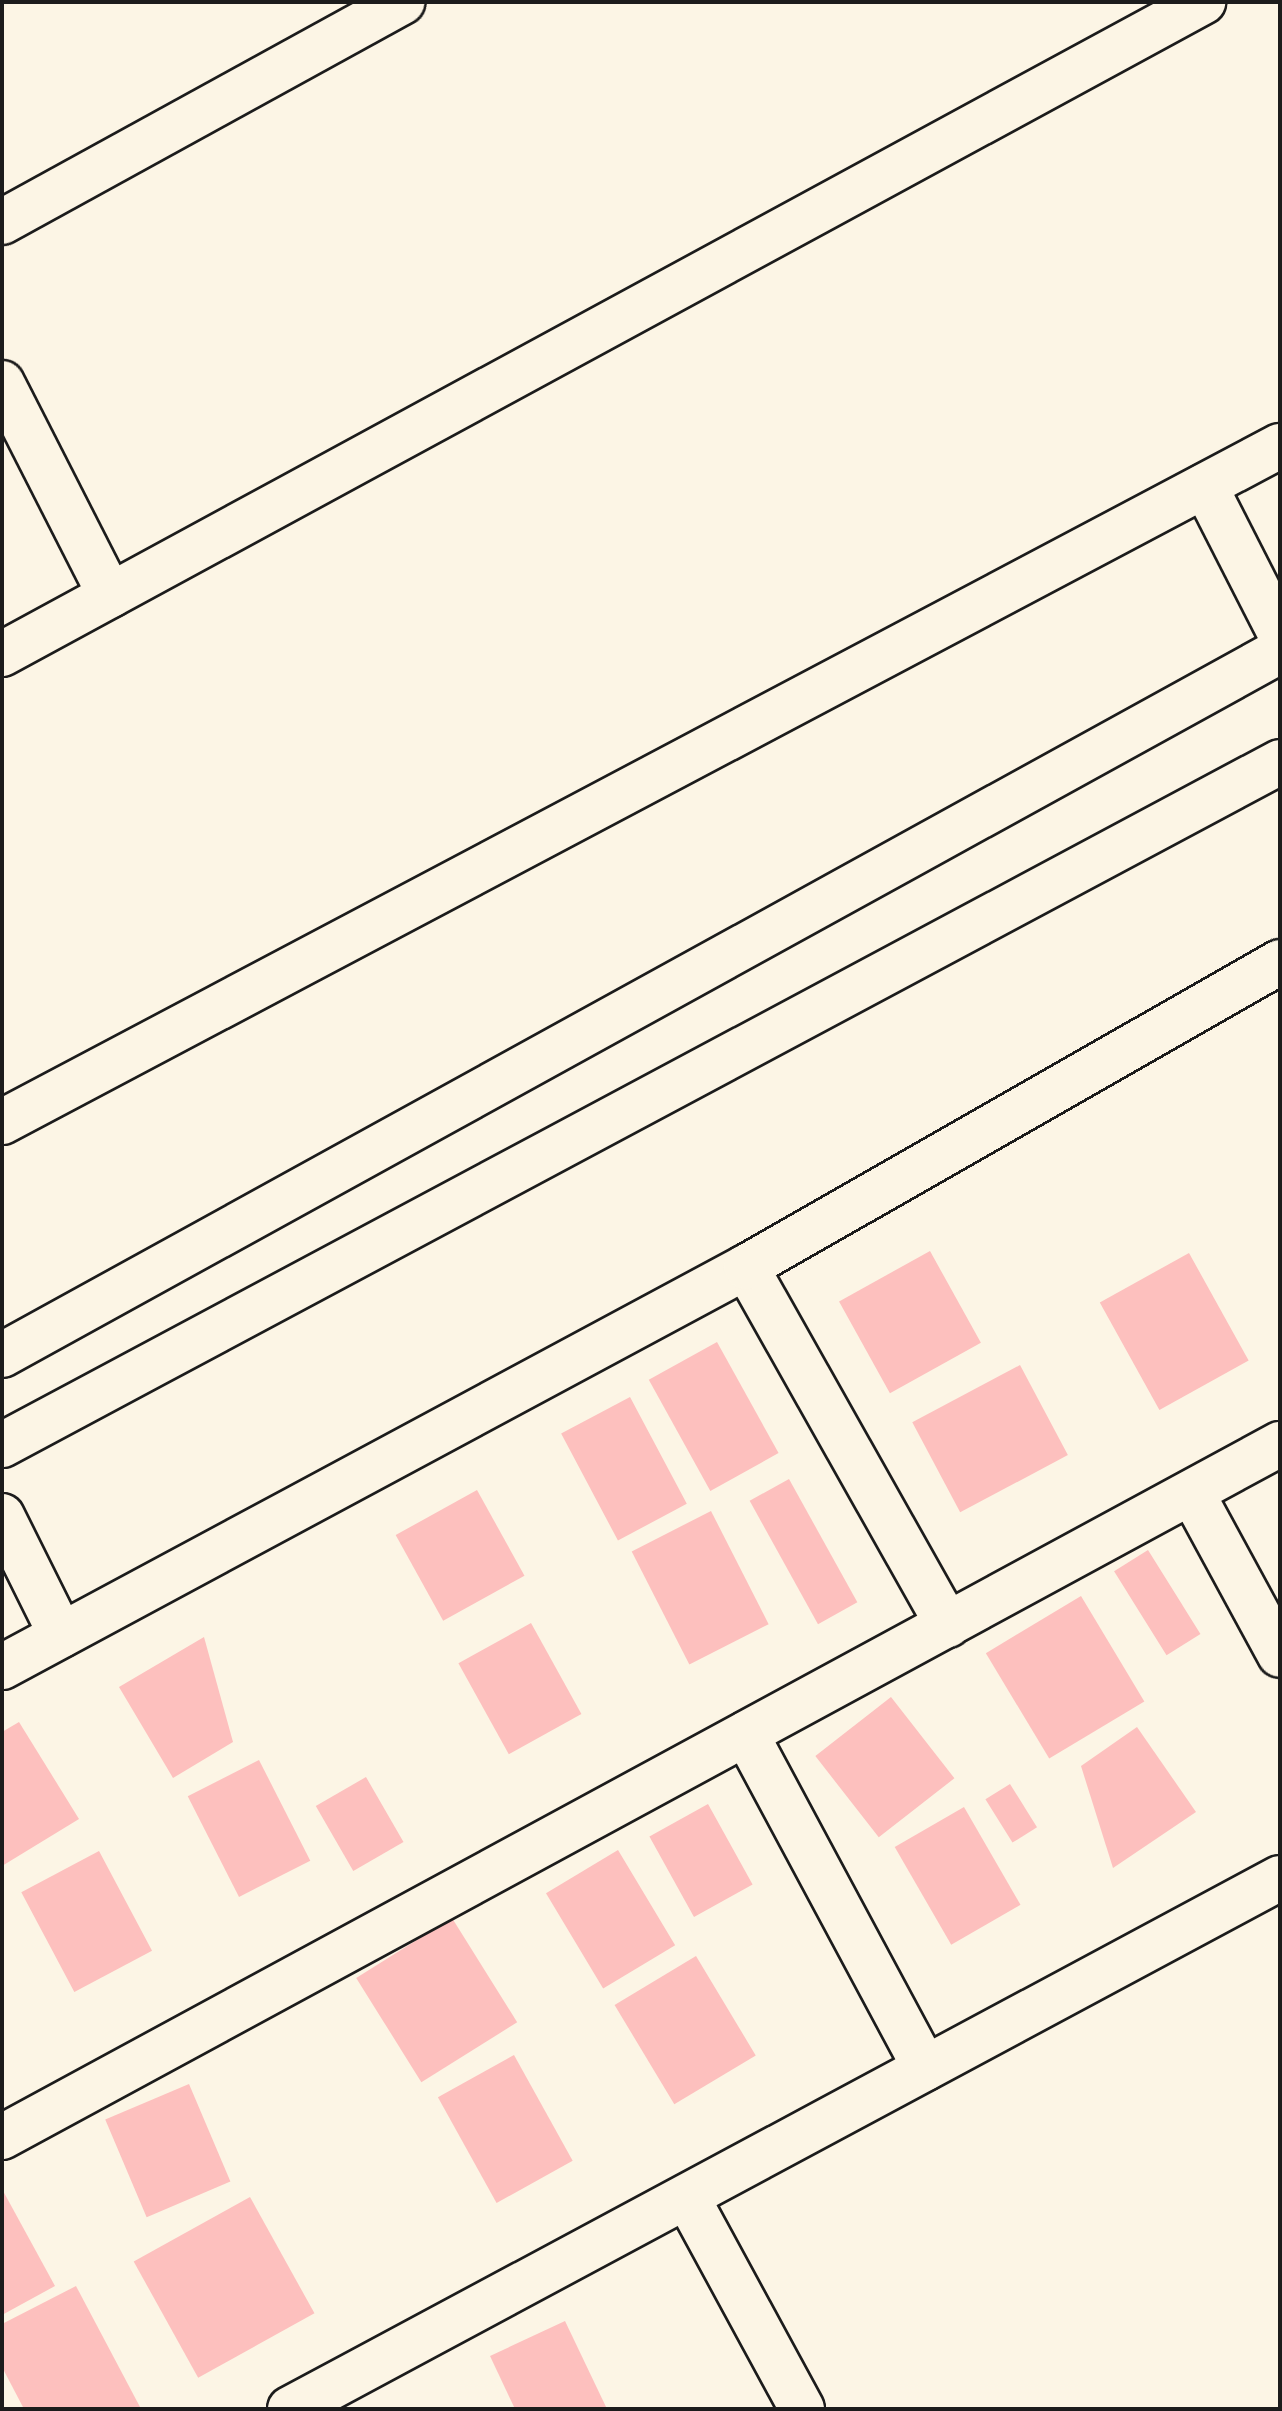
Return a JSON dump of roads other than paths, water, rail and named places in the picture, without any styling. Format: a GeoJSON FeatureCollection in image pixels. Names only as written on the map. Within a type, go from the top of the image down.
{"type":"FeatureCollection","features":[{"type":"Feature","properties":{"kind":"street"},"geometry":{"type":"LineString","coordinates":[[2,222],[359,12],[403,2]]}},
{"type":"Feature","properties":{"kind":"street"},"geometry":{"type":"LineString","coordinates":[[2,654],[1203,2]]}},
{"type":"Feature","properties":{"kind":"street"},"geometry":{"type":"LineString","coordinates":[[2,383],[110,595]]}},
{"type":"Feature","properties":{"kind":"street"},"geometry":{"type":"LineString","coordinates":[[2,1122],[1280,446]]}},
{"type":"Feature","properties":{"kind":"street"},"geometry":{"type":"LineString","coordinates":[[1205,486],[1280,633]]}},
{"type":"Feature","properties":{"kind":"street"},"geometry":{"type":"LineString","coordinates":[[2,1355],[1280,651]]}},
{"type":"Feature","properties":{"kind":"street"},"geometry":{"type":"LineString","coordinates":[[2,1445],[1280,762]]}},
{"type":"Feature","properties":{"kind":"street"},"geometry":{"type":"LineString","coordinates":[[2,1667],[746,1267],[1280,962]]}},
{"type":"Feature","properties":{"kind":"street"},"geometry":{"type":"LineString","coordinates":[[746,1267],[948,1625]]}},
{"type":"Feature","properties":{"kind":"street"},"geometry":{"type":"LineString","coordinates":[[2,2137],[1280,1444]]}},
{"type":"Feature","properties":{"kind":"street"},"geometry":{"type":"LineString","coordinates":[[1192,1493],[1280,1655]]}},
{"type":"Feature","properties":{"kind":"street"},"geometry":{"type":"LineString","coordinates":[[2,1516],[61,1635]]}},
{"type":"Feature","properties":{"kind":"street"},"geometry":{"type":"LineString","coordinates":[[746,1734],[925,2068]]}},
{"type":"Feature","properties":{"kind":"street"},"geometry":{"type":"LineString","coordinates":[[290,2409],[1280,1878]]}},
{"type":"Feature","properties":{"kind":"street"},"geometry":{"type":"LineString","coordinates":[[687,2197],[802,2409]]}}]}
